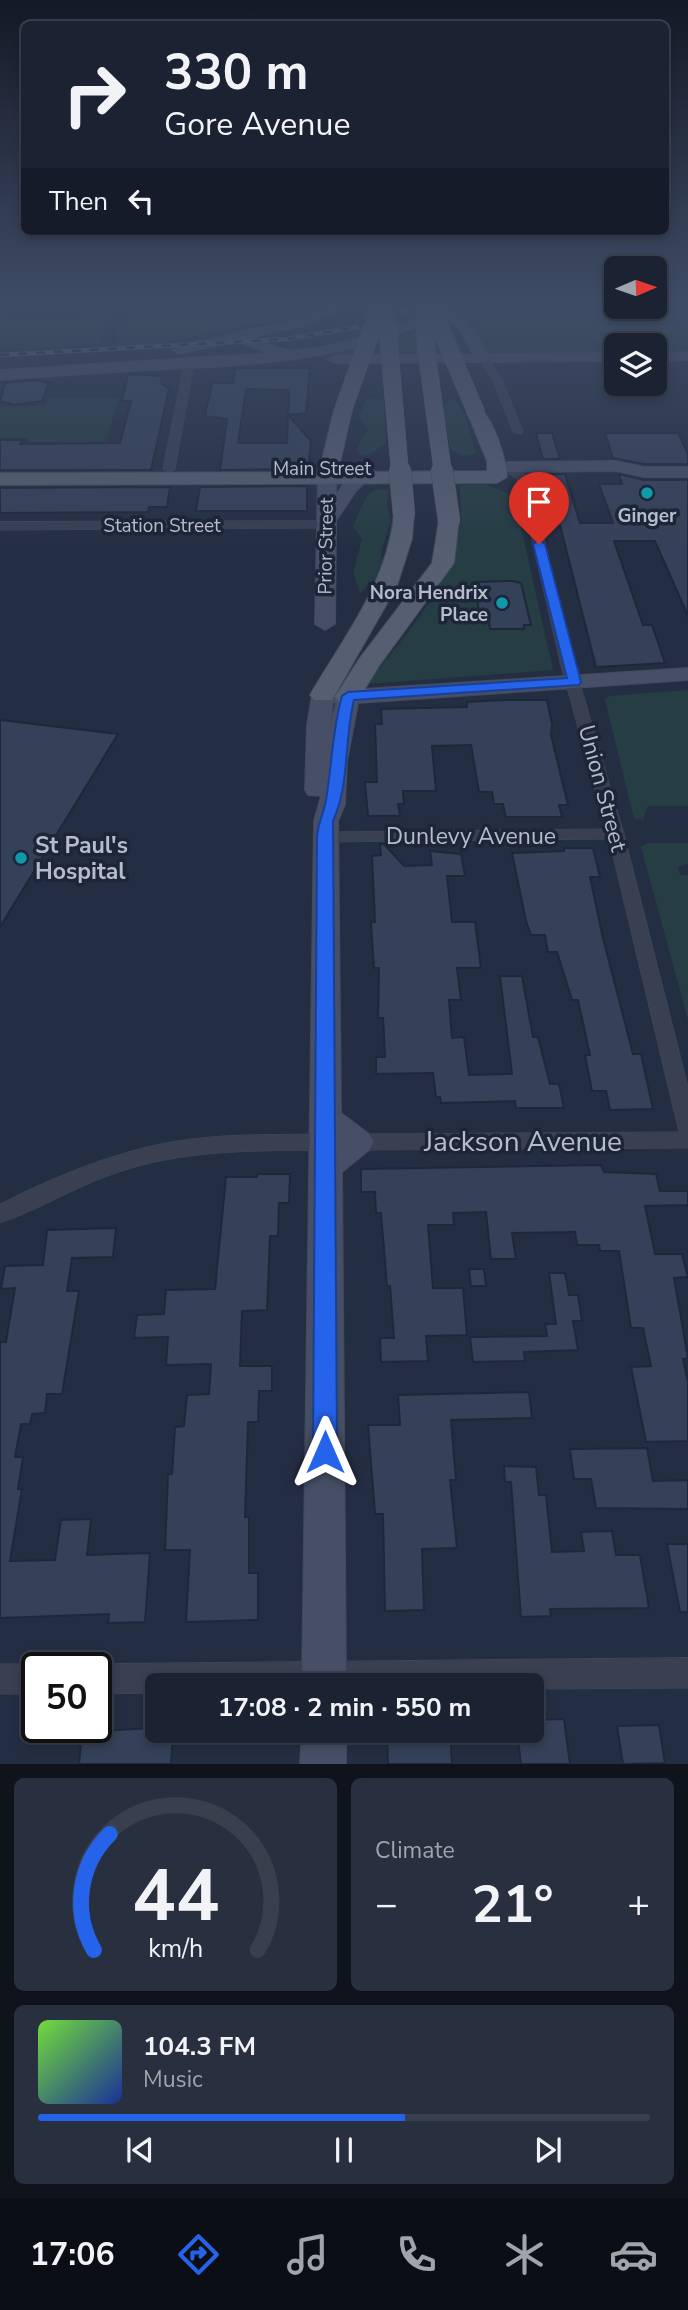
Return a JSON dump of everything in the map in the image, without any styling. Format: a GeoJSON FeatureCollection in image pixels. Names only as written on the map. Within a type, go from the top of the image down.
{"type":"FeatureCollection","features":[{"type":"Feature","properties":{"kind":"main road"},"geometry":{"type":"LineString","coordinates":[[328,473],[343,410],[352,385]]}},
{"type":"Feature","properties":{"kind":"main road"},"geometry":{"type":"LineString","coordinates":[[324,1673],[325,829],[317,805],[318,726],[323,695],[395,569],[404,536],[393,385]]}},
{"type":"Feature","properties":{"kind":"main road"},"geometry":{"type":"LineString","coordinates":[[325,829],[334,804],[335,761],[348,696],[368,664],[433,580],[443,563],[449,520],[430,385]]}},
{"type":"Feature","properties":{"kind":"main road"},"geometry":{"type":"LineString","coordinates":[[468,385],[499,466]]}},
{"type":"Feature","properties":{"kind":"main road","name":"Main Street"},"geometry":{"type":"LineString","coordinates":[[0,469],[169,469],[328,473],[362,477],[499,466],[522,477],[621,477],[644,472]]}},
{"type":"Feature","properties":{"kind":"main road","name":"Main Street"},"geometry":{"type":"LineString","coordinates":[[0,479],[328,473],[499,466],[616,466],[644,472],[688,472]]}},
{"type":"Feature","properties":{"kind":"main road","name":"Prior Street"},"geometry":{"type":"LineString","coordinates":[[325,624],[324,524],[328,473]]}},
{"type":"Feature","properties":{"kind":"main road"},"geometry":{"type":"LineString","coordinates":[[324,524],[350,487],[362,477]]}},
{"type":"Feature","properties":{"kind":"main road"},"geometry":{"type":"LineString","coordinates":[[323,695],[348,696],[688,674]]}},
{"type":"Feature","properties":{"kind":"main road"},"geometry":{"type":"LineString","coordinates":[[326,1142],[358,1142]]}},
{"type":"Feature","properties":{"kind":"main road"},"geometry":{"type":"LineString","coordinates":[[323,1764],[324,1743]]}},
{"type":"Feature","properties":{"kind":"street"},"geometry":{"type":"LineString","coordinates":[[169,469],[185,385]]}},
{"type":"Feature","properties":{"kind":"street"},"geometry":{"type":"LineString","coordinates":[[500,385],[518,432]]}},
{"type":"Feature","properties":{"kind":"street","name":"Union Street"},"geometry":{"type":"LineString","coordinates":[[522,477],[616,834],[688,1129]]}},
{"type":"Feature","properties":{"kind":"street","name":"Station Street"},"geometry":{"type":"LineString","coordinates":[[0,526],[324,524]]}},
{"type":"Feature","properties":{"kind":"street","name":"Dunlevy Avenue"},"geometry":{"type":"LineString","coordinates":[[325,829],[616,834]]}},
{"type":"Feature","properties":{"kind":"street","name":"Jackson Avenue"},"geometry":{"type":"LineString","coordinates":[[358,1142],[688,1140]]}},
{"type":"Feature","properties":{"kind":"street"},"geometry":{"type":"LineString","coordinates":[[0,1214],[68,1182],[170,1150],[233,1144],[326,1142]]}},
{"type":"Feature","properties":{"kind":"street"},"geometry":{"type":"LineString","coordinates":[[544,1676],[688,1673]]}},
{"type":"Feature","properties":{"kind":"street"},"geometry":{"type":"LineString","coordinates":[[0,1679],[21,1679]]}},
{"type":"Feature","properties":{"kind":"street"},"geometry":{"type":"LineString","coordinates":[[112,1679],[145,1679]]}},
{"type":"Feature","properties":{"kind":"shaded area"},"geometry":{"type":"Polygon","coordinates":[[[50,397],[119,397],[106,442],[28,442],[28,438],[0,438],[0,406],[44,406],[50,397]]]}},
{"type":"Feature","properties":{"kind":"shaded area"},"geometry":{"type":"Polygon","coordinates":[[[376,398],[384,401],[386,443],[368,456],[358,454],[358,445],[368,429],[359,417],[366,400],[376,398]]]}},
{"type":"Feature","properties":{"kind":"shaded area"},"geometry":{"type":"Polygon","coordinates":[[[454,399],[465,414],[476,454],[464,456],[450,450],[444,407],[454,399]]]}},
{"type":"Feature","properties":{"kind":"shaded area"},"geometry":{"type":"Polygon","coordinates":[[[459,485],[487,485],[514,496],[553,670],[367,684],[420,616],[448,568],[457,542],[461,514],[459,485]]]}},
{"type":"Feature","properties":{"kind":"shaded area"},"geometry":{"type":"Polygon","coordinates":[[[389,489],[387,505],[391,519],[381,552],[382,563],[375,579],[360,593],[353,572],[362,539],[353,526],[366,497],[374,490],[389,489]]]}},
{"type":"Feature","properties":{"kind":"shaded area"},"geometry":{"type":"Polygon","coordinates":[[[688,690],[688,806],[648,806],[643,820],[634,818],[605,700],[609,696],[688,690]]]}},
{"type":"Feature","properties":{"kind":"shaded area"},"geometry":{"type":"Polygon","coordinates":[[[647,843],[688,843],[688,864],[678,867],[680,875],[688,875],[688,1020],[641,847],[647,843]]]}},
{"type":"Feature","properties":{"kind":"building"},"geometry":{"type":"Polygon","coordinates":[[[4,385],[48,385],[42,401],[14,405],[0,401],[4,385]]]}},
{"type":"Feature","properties":{"kind":"building"},"geometry":{"type":"Polygon","coordinates":[[[125,385],[164,385],[169,389],[151,470],[0,470],[0,440],[22,440],[20,444],[120,443],[131,401],[122,401],[125,385]]]}},
{"type":"Feature","properties":{"kind":"building"},"geometry":{"type":"Polygon","coordinates":[[[212,385],[308,385],[306,413],[288,415],[311,441],[308,469],[220,470],[227,419],[205,416],[212,385]],[[246,389],[238,443],[287,443],[289,390],[246,389]]]}},
{"type":"Feature","properties":{"kind":"building"},"geometry":{"type":"Polygon","coordinates":[[[536,433],[552,433],[560,459],[543,459],[536,433]]]}},
{"type":"Feature","properties":{"kind":"building"},"geometry":{"type":"Polygon","coordinates":[[[605,433],[678,433],[688,454],[688,464],[644,464],[613,458],[605,433]]]}},
{"type":"Feature","properties":{"kind":"building"},"geometry":{"type":"Polygon","coordinates":[[[547,474],[565,474],[580,523],[613,523],[599,484],[622,484],[619,474],[644,480],[688,480],[688,616],[655,541],[614,541],[643,625],[652,625],[665,663],[596,667],[547,474]]]}},
{"type":"Feature","properties":{"kind":"building"},"geometry":{"type":"Polygon","coordinates":[[[307,486],[307,511],[196,511],[200,487],[307,486]]]}},
{"type":"Feature","properties":{"kind":"building"},"geometry":{"type":"Polygon","coordinates":[[[170,487],[167,507],[149,507],[148,512],[0,513],[0,488],[170,487]]]}},
{"type":"Feature","properties":{"kind":"building","name":"Nora Hendrix Place"},"geometry":{"type":"Polygon","coordinates":[[[474,582],[521,583],[531,625],[524,625],[524,629],[490,629],[489,622],[481,622],[474,582]]]}},
{"type":"Feature","properties":{"kind":"building"},"geometry":{"type":"Polygon","coordinates":[[[547,700],[552,724],[551,735],[568,805],[559,805],[562,817],[506,817],[503,804],[494,804],[492,792],[479,792],[471,745],[432,746],[436,791],[403,791],[404,804],[398,804],[400,816],[368,816],[365,782],[377,782],[375,724],[382,724],[381,709],[467,707],[467,702],[547,700]]]}},
{"type":"Feature","properties":{"kind":"building"},"geometry":{"type":"Polygon","coordinates":[[[0,720],[118,734],[0,927],[0,720]]]}},
{"type":"Feature","properties":{"kind":"building"},"geometry":{"type":"Polygon","coordinates":[[[380,844],[384,844],[404,866],[432,865],[430,851],[461,854],[465,876],[447,876],[452,922],[475,922],[481,968],[457,968],[461,1000],[449,1000],[452,1038],[464,1037],[469,1075],[512,1074],[500,976],[522,976],[533,1037],[538,1037],[550,1084],[559,1084],[564,1108],[516,1108],[515,1101],[441,1103],[440,1097],[436,1097],[433,1073],[376,1074],[376,1057],[385,1057],[383,1018],[378,1018],[379,968],[374,968],[371,922],[375,922],[372,856],[381,855],[380,844]]]}},
{"type":"Feature","properties":{"kind":"building"},"geometry":{"type":"Polygon","coordinates":[[[564,848],[593,848],[600,877],[590,877],[603,938],[633,1054],[641,1054],[653,1109],[610,1110],[606,1091],[592,1091],[585,1055],[590,1055],[578,1000],[572,1000],[557,952],[548,952],[545,935],[531,935],[526,921],[512,853],[564,851],[564,848]]]}},
{"type":"Feature","properties":{"kind":"building"},"geometry":{"type":"Polygon","coordinates":[[[601,1165],[604,1172],[656,1174],[660,1191],[688,1191],[688,1205],[645,1206],[655,1254],[682,1254],[688,1277],[674,1278],[688,1358],[683,1359],[688,1382],[688,1441],[646,1442],[631,1367],[651,1366],[643,1328],[631,1328],[619,1251],[600,1251],[599,1245],[577,1245],[575,1232],[512,1233],[516,1259],[491,1259],[486,1212],[453,1213],[454,1225],[428,1225],[433,1288],[463,1288],[467,1335],[426,1336],[428,1361],[381,1362],[380,1338],[394,1338],[390,1286],[387,1286],[381,1213],[376,1213],[375,1192],[361,1192],[361,1169],[601,1165]]]}},
{"type":"Feature","properties":{"kind":"building"},"geometry":{"type":"Polygon","coordinates":[[[257,1174],[290,1174],[289,1203],[279,1203],[278,1236],[270,1236],[267,1310],[242,1311],[240,1366],[272,1366],[272,1391],[259,1391],[258,1422],[248,1422],[245,1517],[249,1517],[249,1573],[258,1573],[258,1620],[186,1622],[190,1550],[165,1550],[168,1474],[172,1474],[175,1427],[184,1426],[187,1395],[209,1394],[211,1364],[166,1365],[168,1337],[134,1338],[137,1315],[164,1314],[166,1290],[215,1289],[226,1177],[257,1177],[257,1174]]]}},
{"type":"Feature","properties":{"kind":"building"},"geometry":{"type":"Polygon","coordinates":[[[116,1228],[113,1257],[72,1258],[67,1291],[79,1291],[62,1394],[47,1394],[45,1413],[32,1414],[30,1424],[21,1424],[15,1457],[23,1457],[18,1489],[22,1489],[10,1561],[55,1560],[61,1520],[91,1519],[87,1555],[150,1553],[145,1622],[108,1623],[109,1614],[0,1618],[0,1342],[6,1342],[15,1288],[1,1289],[5,1266],[43,1265],[47,1230],[116,1228]]]}},
{"type":"Feature","properties":{"kind":"building"},"geometry":{"type":"Polygon","coordinates":[[[469,1269],[484,1269],[486,1286],[471,1286],[469,1269]]]}},
{"type":"Feature","properties":{"kind":"building"},"geometry":{"type":"Polygon","coordinates":[[[549,1273],[565,1273],[569,1295],[578,1295],[582,1321],[573,1321],[578,1350],[524,1352],[525,1361],[473,1362],[470,1337],[547,1336],[545,1324],[556,1324],[549,1273]]]}},
{"type":"Feature","properties":{"kind":"building"},"geometry":{"type":"Polygon","coordinates":[[[529,1392],[532,1418],[451,1420],[456,1480],[450,1480],[457,1548],[422,1549],[424,1610],[385,1611],[383,1514],[375,1514],[368,1425],[400,1425],[398,1395],[529,1392]]]}},
{"type":"Feature","properties":{"kind":"building"},"geometry":{"type":"Polygon","coordinates":[[[647,1448],[653,1481],[688,1480],[688,1509],[596,1508],[591,1479],[574,1479],[570,1449],[647,1448]]]}},
{"type":"Feature","properties":{"kind":"building"},"geometry":{"type":"Polygon","coordinates":[[[504,1466],[536,1467],[539,1495],[546,1495],[552,1552],[584,1551],[581,1532],[612,1531],[616,1555],[640,1555],[649,1608],[550,1609],[551,1616],[521,1617],[511,1482],[505,1482],[504,1466]]]}},
{"type":"Feature","properties":{"kind":"building"},"geometry":{"type":"Polygon","coordinates":[[[667,1544],[688,1544],[688,1612],[680,1612],[667,1544]]]}},
{"type":"Feature","properties":{"kind":"building"},"geometry":{"type":"Polygon","coordinates":[[[564,1719],[570,1764],[521,1764],[518,1743],[544,1743],[544,1720],[564,1719]]]}},
{"type":"Feature","properties":{"kind":"building"},"geometry":{"type":"Polygon","coordinates":[[[659,1725],[665,1763],[623,1764],[617,1726],[659,1725]]]}},
{"type":"Feature","properties":{"kind":"building"},"geometry":{"type":"Polygon","coordinates":[[[145,1728],[145,1743],[172,1743],[171,1764],[79,1764],[81,1743],[112,1743],[112,1730],[145,1728]]]}},
{"type":"Feature","properties":{"kind":"building"},"geometry":{"type":"Polygon","coordinates":[[[387,1743],[451,1743],[452,1764],[388,1764],[387,1743]]]}},
{"type":"Feature","properties":{"kind":"place","name":"Ginger"},"geometry":{"type":"Point","coordinates":[647,493]}},
{"type":"Feature","properties":{"kind":"place","name":"Nora Hendrix Place"},"geometry":{"type":"Point","coordinates":[502,603]}},
{"type":"Feature","properties":{"kind":"place","name":"St Paul's Hospital"},"geometry":{"type":"Point","coordinates":[21,858]}},
{"type":"Feature","properties":{"kind":"route"},"geometry":{"type":"LineString","coordinates":[[325,1452],[325,837],[326,821],[334,804],[335,761],[341,725],[348,696],[574,682],[539,544]]}}]}
